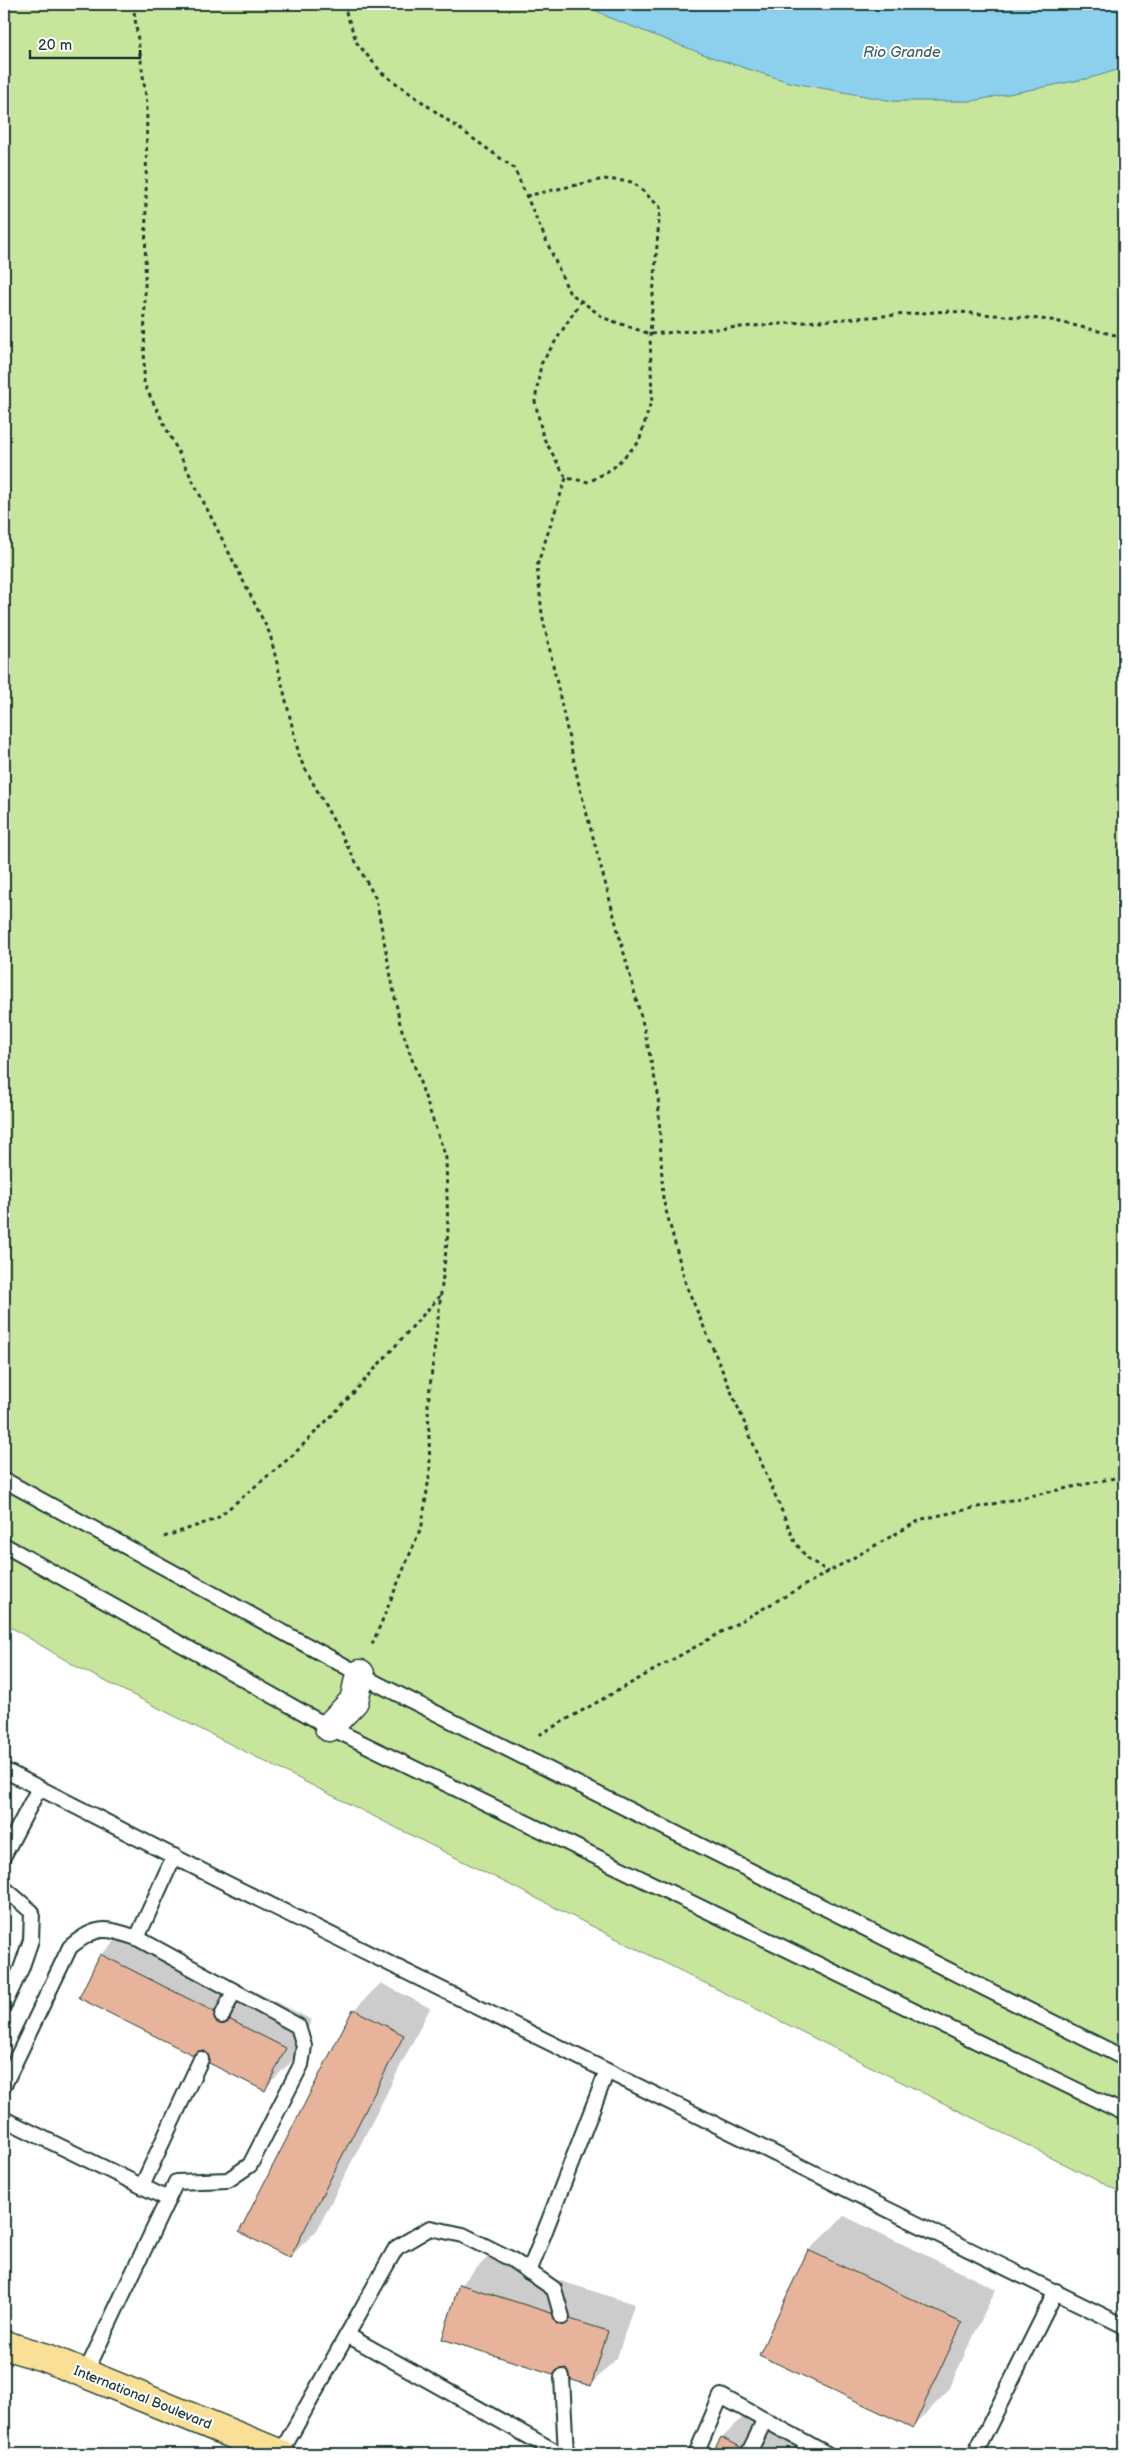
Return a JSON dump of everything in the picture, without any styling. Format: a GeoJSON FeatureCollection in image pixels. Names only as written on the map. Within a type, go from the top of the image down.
{"type":"FeatureCollection","features":[{"type":"Feature","properties":{"kind":"main road","name":"International Boulevard"},"geometry":{"type":"LineString","coordinates":[[4,2345],[47,2358],[281,2454]]}},
{"type":"Feature","properties":{"kind":"street"},"geometry":{"type":"LineString","coordinates":[[329,1727],[354,1701],[360,1674]]}},
{"type":"Feature","properties":{"kind":"lane"},"geometry":{"type":"LineString","coordinates":[[4,1480],[360,1674],[1124,2058]]}},
{"type":"Feature","properties":{"kind":"lane"},"geometry":{"type":"LineString","coordinates":[[4,1545],[329,1727],[1124,2113]]}},
{"type":"Feature","properties":{"kind":"lane"},"geometry":{"type":"LineString","coordinates":[[4,1770],[606,2071],[1124,2326]]}},
{"type":"Feature","properties":{"kind":"lane"},"geometry":{"type":"LineString","coordinates":[[4,1855],[39,1788]]}},
{"type":"Feature","properties":{"kind":"lane"},"geometry":{"type":"LineString","coordinates":[[137,1938],[174,1856]]}},
{"type":"Feature","properties":{"kind":"lane"},"geometry":{"type":"LineString","coordinates":[[4,1888],[32,1912],[31,1940],[21,1969],[4,2005]]}},
{"type":"Feature","properties":{"kind":"lane"},"geometry":{"type":"LineString","coordinates":[[4,2085],[70,1947],[88,1933],[109,1928],[137,1938],[298,2026],[304,2046],[301,2065],[250,2165],[228,2180],[176,2182],[86,2374]]}},
{"type":"Feature","properties":{"kind":"lane"},"geometry":{"type":"LineString","coordinates":[[222,2016],[234,1991]]}},
{"type":"Feature","properties":{"kind":"lane"},"geometry":{"type":"LineString","coordinates":[[142,2186],[201,2059]]}},
{"type":"Feature","properties":{"kind":"lane"},"geometry":{"type":"LineString","coordinates":[[529,2272],[606,2071]]}},
{"type":"Feature","properties":{"kind":"lane"},"geometry":{"type":"LineString","coordinates":[[4,2119],[168,2199]]}},
{"type":"Feature","properties":{"kind":"lane"},"geometry":{"type":"LineString","coordinates":[[281,2454],[396,2248],[430,2228],[463,2235],[510,2259],[554,2289],[562,2317]]}},
{"type":"Feature","properties":{"kind":"lane"},"geometry":{"type":"LineString","coordinates":[[975,2454],[1056,2291]]}},
{"type":"Feature","properties":{"kind":"lane"},"geometry":{"type":"LineString","coordinates":[[347,2335],[560,2454]]}},
{"type":"Feature","properties":{"kind":"lane"},"geometry":{"type":"LineString","coordinates":[[562,2377],[566,2454]]}},
{"type":"Feature","properties":{"kind":"lane"},"geometry":{"type":"LineString","coordinates":[[696,2454],[721,2396],[765,2420],[805,2449],[827,2454]]}},
{"type":"Feature","properties":{"kind":"lane"},"geometry":{"type":"LineString","coordinates":[[749,2452],[765,2420]]}},
{"type":"Feature","properties":{"kind":"path"},"geometry":{"type":"LineString","coordinates":[[133,4],[147,104],[144,384],[270,634],[300,759],[376,899],[400,1024],[446,1158],[448,1233],[428,1404],[430,1470],[422,1525],[360,1674]]}},
{"type":"Feature","properties":{"kind":"path"},"geometry":{"type":"LineString","coordinates":[[343,4],[358,43],[382,74],[514,168],[569,292],[604,318],[650,334],[948,310],[1051,320],[1124,338]]}},
{"type":"Feature","properties":{"kind":"path"},"geometry":{"type":"LineString","coordinates":[[526,196],[604,179],[633,182],[660,206],[650,334],[652,398],[639,442],[613,468],[589,482],[566,478]]}},
{"type":"Feature","properties":{"kind":"path"},"geometry":{"type":"LineString","coordinates":[[581,301],[541,364],[535,401],[543,437],[566,478],[537,566],[542,614],[579,785],[644,1028],[658,1094],[663,1199],[686,1284],[795,1542],[807,1558],[828,1572]]}},
{"type":"Feature","properties":{"kind":"path"},"geometry":{"type":"LineString","coordinates":[[131,1550],[216,1519],[293,1455],[346,1401],[441,1295]]}},
{"type":"Feature","properties":{"kind":"path"},"geometry":{"type":"LineString","coordinates":[[512,1750],[922,1519],[1124,1476]]}},
{"type":"Feature","properties":{"kind":"green space"},"geometry":{"type":"Polygon","coordinates":[[[4,4],[584,4],[610,18],[711,57],[789,82],[893,101],[972,101],[1090,78],[1124,68],[1124,2194],[77,1667],[4,1623],[4,4]]]}},
{"type":"Feature","properties":{"kind":"water","name":"Rio Grande"},"geometry":{"type":"Polygon","coordinates":[[[584,4],[1124,4],[1124,68],[1090,78],[972,101],[893,101],[789,82],[711,57],[610,18],[584,4]]]}},
{"type":"Feature","properties":{"kind":"building"},"geometry":{"type":"Polygon","coordinates":[[[100,1954],[286,2048],[265,2091],[79,1998],[100,1954]]]}},
{"type":"Feature","properties":{"kind":"building"},"geometry":{"type":"Polygon","coordinates":[[[353,2009],[404,2035],[290,2258],[239,2232],[353,2009]]]}},
{"type":"Feature","properties":{"kind":"building"},"geometry":{"type":"Polygon","coordinates":[[[808,2250],[962,2323],[913,2428],[759,2355],[808,2250]]]}},
{"type":"Feature","properties":{"kind":"building"},"geometry":{"type":"Polygon","coordinates":[[[459,2284],[608,2331],[591,2386],[442,2339],[459,2284]]]}},
{"type":"Feature","properties":{"kind":"building"},"geometry":{"type":"Polygon","coordinates":[[[721,2437],[754,2454],[712,2454],[721,2437]]]}}]}
